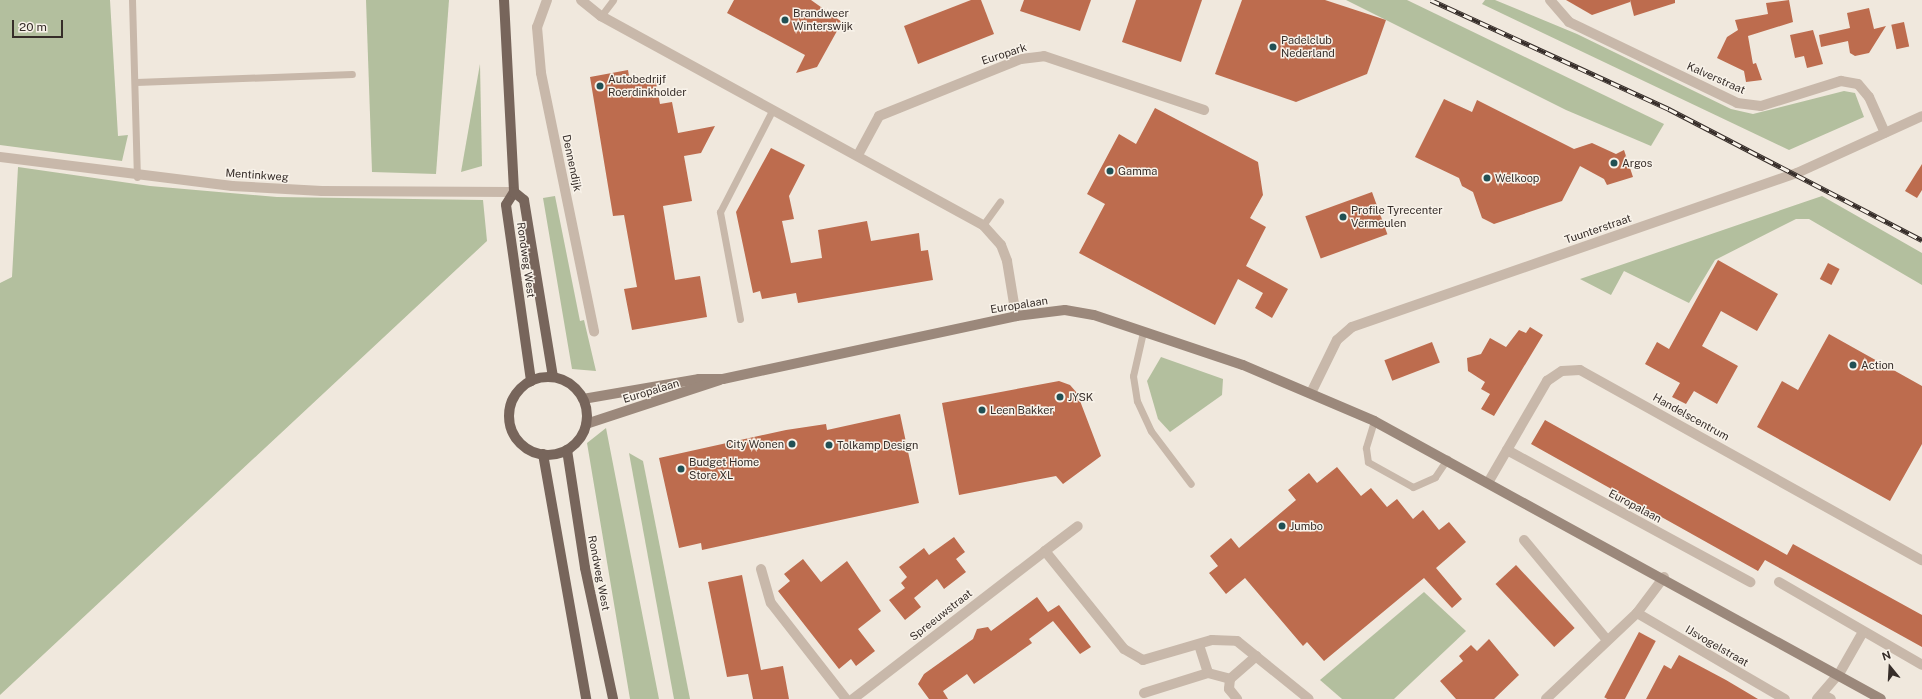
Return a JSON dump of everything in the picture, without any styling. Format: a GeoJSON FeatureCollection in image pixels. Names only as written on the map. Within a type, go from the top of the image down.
{"type":"FeatureCollection","features":[{"type":"Feature","properties":{"kind":"main road","name":"Rondweg West"},"geometry":{"type":"LineString","coordinates":[[504,0],[514,192],[506,205],[531,381]]}},
{"type":"Feature","properties":{"kind":"main road","name":"Rondweg West"},"geometry":{"type":"LineString","coordinates":[[514,192],[524,200],[553,377]]}},
{"type":"Feature","properties":{"kind":"main road"},"geometry":{"type":"LineString","coordinates":[[553,377],[565,381],[583,399],[586,424],[576,443],[567,450],[543,454],[521,444],[510,422],[513,398],[531,381],[553,377]]}},
{"type":"Feature","properties":{"kind":"main road","name":"Rondweg West"},"geometry":{"type":"LineString","coordinates":[[567,450],[585,568],[613,699]]}},
{"type":"Feature","properties":{"kind":"main road"},"geometry":{"type":"LineString","coordinates":[[543,454],[586,699]]}},
{"type":"Feature","properties":{"kind":"street","name":"Dennendijk"},"geometry":{"type":"LineString","coordinates":[[547,0],[537,27],[541,73],[594,332]]}},
{"type":"Feature","properties":{"kind":"street"},"geometry":{"type":"LineString","coordinates":[[581,0],[601,16],[858,155],[983,225],[1001,245],[1007,261],[1016,316]]}},
{"type":"Feature","properties":{"kind":"street","name":"Kalverstraat"},"geometry":{"type":"LineString","coordinates":[[1550,0],[1569,22],[1738,103],[1761,106],[1842,81],[1858,84],[1869,96],[1885,133]]}},
{"type":"Feature","properties":{"kind":"street","name":"Europark"},"geometry":{"type":"LineString","coordinates":[[858,155],[879,116],[1021,59],[1044,56],[1204,110]]}},
{"type":"Feature","properties":{"kind":"street","name":"Tuunterstraat"},"geometry":{"type":"LineString","coordinates":[[1310,393],[1330,351],[1352,327],[1797,173],[1922,116]]}},
{"type":"Feature","properties":{"kind":"street","name":"Mentinkweg"},"geometry":{"type":"LineString","coordinates":[[0,157],[137,177],[322,191],[514,192]]}},
{"type":"Feature","properties":{"kind":"street","name":"Europalaan"},"geometry":{"type":"LineString","coordinates":[[586,424],[723,379],[1016,316],[1065,310],[1094,315],[1243,365],[1374,421],[1489,481],[1839,674],[1881,699]]}},
{"type":"Feature","properties":{"kind":"street","name":"Handelscentrum"},"geometry":{"type":"LineString","coordinates":[[1489,481],[1547,381],[1562,371],[1580,370],[1922,560]]}},
{"type":"Feature","properties":{"kind":"street","name":"Europalaan"},"geometry":{"type":"LineString","coordinates":[[583,399],[699,379],[723,379]]}},
{"type":"Feature","properties":{"kind":"street","name":"Europalaan"},"geometry":{"type":"LineString","coordinates":[[1507,450],[1750,582]]}},
{"type":"Feature","properties":{"kind":"street","name":"Spreeuwstraat"},"geometry":{"type":"LineString","coordinates":[[853,699],[1078,526]]}},
{"type":"Feature","properties":{"kind":"street"},"geometry":{"type":"LineString","coordinates":[[1524,540],[1607,640]]}},
{"type":"Feature","properties":{"kind":"street"},"geometry":{"type":"LineString","coordinates":[[1045,551],[1124,649],[1143,660],[1224,639],[1237,641],[1308,699]]}},
{"type":"Feature","properties":{"kind":"street"},"geometry":{"type":"LineString","coordinates":[[761,569],[771,603],[846,699]]}},
{"type":"Feature","properties":{"kind":"street"},"geometry":{"type":"LineString","coordinates":[[1546,699],[1637,613],[1664,577]]}},
{"type":"Feature","properties":{"kind":"street"},"geometry":{"type":"LineString","coordinates":[[1779,582],[1922,665]]}},
{"type":"Feature","properties":{"kind":"street","name":"IJsvogelstraat"},"geometry":{"type":"LineString","coordinates":[[1637,613],[1785,699]]}},
{"type":"Feature","properties":{"kind":"street"},"geometry":{"type":"LineString","coordinates":[[1824,697],[1863,632]]}},
{"type":"Feature","properties":{"kind":"street"},"geometry":{"type":"LineString","coordinates":[[1199,645],[1208,673]]}},
{"type":"Feature","properties":{"kind":"street"},"geometry":{"type":"LineString","coordinates":[[1238,699],[1229,688],[1230,679],[1256,656]]}},
{"type":"Feature","properties":{"kind":"street"},"geometry":{"type":"LineString","coordinates":[[1144,693],[1208,673],[1230,679]]}},
{"type":"Feature","properties":{"kind":"lane"},"geometry":{"type":"LineString","coordinates":[[132,0],[136,82],[137,177]]}},
{"type":"Feature","properties":{"kind":"lane"},"geometry":{"type":"LineString","coordinates":[[601,16],[613,0]]}},
{"type":"Feature","properties":{"kind":"lane"},"geometry":{"type":"LineString","coordinates":[[136,82],[352,74]]}},
{"type":"Feature","properties":{"kind":"lane"},"geometry":{"type":"LineString","coordinates":[[740,319],[720,212],[773,109]]}},
{"type":"Feature","properties":{"kind":"lane"},"geometry":{"type":"LineString","coordinates":[[983,225],[1000,202]]}},
{"type":"Feature","properties":{"kind":"lane"},"geometry":{"type":"LineString","coordinates":[[1143,332],[1133,376],[1137,401],[1151,431],[1190,484]]}},
{"type":"Feature","properties":{"kind":"lane"},"geometry":{"type":"LineString","coordinates":[[1374,421],[1366,448],[1368,462],[1413,487],[1435,477],[1447,459]]}},
{"type":"Feature","properties":{"kind":"green space"},"geometry":{"type":"Polygon","coordinates":[[[0,0],[110,0],[118,136],[128,135],[122,161],[0,145],[0,0]]]}},
{"type":"Feature","properties":{"kind":"green space"},"geometry":{"type":"Polygon","coordinates":[[[366,0],[449,0],[436,174],[372,172],[366,0]]]}},
{"type":"Feature","properties":{"kind":"green space"},"geometry":{"type":"Polygon","coordinates":[[[1346,0],[1407,0],[1664,124],[1651,146],[1566,110],[1346,0]]]}},
{"type":"Feature","properties":{"kind":"green space"},"geometry":{"type":"Polygon","coordinates":[[[1485,0],[1495,0],[1577,34],[1731,109],[1753,114],[1844,91],[1855,93],[1864,117],[1789,150],[1482,4],[1485,0]]]}},
{"type":"Feature","properties":{"kind":"green space"},"geometry":{"type":"Polygon","coordinates":[[[480,64],[482,166],[461,172],[480,64]]]}},
{"type":"Feature","properties":{"kind":"green space"},"geometry":{"type":"Polygon","coordinates":[[[18,167],[150,186],[277,197],[483,200],[487,241],[0,695],[0,283],[12,277],[18,167]]]}},
{"type":"Feature","properties":{"kind":"green space"},"geometry":{"type":"Polygon","coordinates":[[[555,196],[580,321],[584,320],[596,371],[572,369],[543,198],[555,196]]]}},
{"type":"Feature","properties":{"kind":"green space"},"geometry":{"type":"Polygon","coordinates":[[[1822,196],[1922,253],[1922,285],[1809,219],[1796,219],[1715,260],[1689,303],[1624,271],[1611,295],[1580,279],[1822,196]]]}},
{"type":"Feature","properties":{"kind":"green space"},"geometry":{"type":"Polygon","coordinates":[[[1161,357],[1223,379],[1222,395],[1170,432],[1158,419],[1147,381],[1161,357]]]}},
{"type":"Feature","properties":{"kind":"green space"},"geometry":{"type":"Polygon","coordinates":[[[606,428],[659,699],[630,699],[587,443],[606,428]]]}},
{"type":"Feature","properties":{"kind":"green space"},"geometry":{"type":"Polygon","coordinates":[[[629,453],[643,461],[690,699],[674,699],[629,453]]]}},
{"type":"Feature","properties":{"kind":"green space"},"geometry":{"type":"Polygon","coordinates":[[[1424,592],[1466,631],[1394,699],[1342,699],[1320,680],[1424,592]]]}},
{"type":"Feature","properties":{"kind":"building"},"geometry":{"type":"Polygon","coordinates":[[[734,0],[811,0],[842,22],[817,67],[796,73],[805,55],[727,13],[734,0]]]}},
{"type":"Feature","properties":{"kind":"building"},"geometry":{"type":"Polygon","coordinates":[[[971,0],[981,0],[994,34],[918,64],[904,26],[971,0]]]}},
{"type":"Feature","properties":{"kind":"building"},"geometry":{"type":"Polygon","coordinates":[[[1024,0],[1091,0],[1080,31],[1020,11],[1024,0]]]}},
{"type":"Feature","properties":{"kind":"building"},"geometry":{"type":"Polygon","coordinates":[[[1136,0],[1202,0],[1181,62],[1122,42],[1136,0]]]}},
{"type":"Feature","properties":{"kind":"building"},"geometry":{"type":"Polygon","coordinates":[[[1242,0],[1325,0],[1386,20],[1367,74],[1296,102],[1215,74],[1242,0]]]}},
{"type":"Feature","properties":{"kind":"building"},"geometry":{"type":"Polygon","coordinates":[[[1566,0],[1630,0],[1630,2],[1592,15],[1566,0]]]}},
{"type":"Feature","properties":{"kind":"building"},"geometry":{"type":"Polygon","coordinates":[[[1630,0],[1675,0],[1675,3],[1634,16],[1630,0]]]}},
{"type":"Feature","properties":{"kind":"building"},"geometry":{"type":"Polygon","coordinates":[[[1789,0],[1793,22],[1748,36],[1753,64],[1756,63],[1762,80],[1746,82],[1744,71],[1717,58],[1727,37],[1738,30],[1735,20],[1768,14],[1766,3],[1789,0]]]}},
{"type":"Feature","properties":{"kind":"building"},"geometry":{"type":"Polygon","coordinates":[[[1869,8],[1874,29],[1886,26],[1869,53],[1855,56],[1850,53],[1848,41],[1821,47],[1819,35],[1850,28],[1847,13],[1869,8]]]}},
{"type":"Feature","properties":{"kind":"building"},"geometry":{"type":"Polygon","coordinates":[[[1904,22],[1909,46],[1896,49],[1891,25],[1904,22]]]}},
{"type":"Feature","properties":{"kind":"building"},"geometry":{"type":"Polygon","coordinates":[[[1813,30],[1823,64],[1807,68],[1804,56],[1795,58],[1790,35],[1813,30]]]}},
{"type":"Feature","properties":{"kind":"building"},"geometry":{"type":"Polygon","coordinates":[[[628,70],[630,82],[655,77],[660,104],[672,102],[678,133],[715,126],[701,153],[684,156],[692,201],[663,206],[675,280],[700,276],[707,317],[632,330],[624,289],[637,287],[624,215],[613,216],[590,77],[628,70]]]}},
{"type":"Feature","properties":{"kind":"building"},"geometry":{"type":"Polygon","coordinates":[[[1444,99],[1472,112],[1477,100],[1574,149],[1592,143],[1616,154],[1624,150],[1633,177],[1607,185],[1604,179],[1580,166],[1562,201],[1494,224],[1482,218],[1473,192],[1462,186],[1459,178],[1415,157],[1444,99]]]}},
{"type":"Feature","properties":{"kind":"building"},"geometry":{"type":"Polygon","coordinates":[[[1155,108],[1258,162],[1263,195],[1250,218],[1266,227],[1246,266],[1288,289],[1272,318],[1255,308],[1263,293],[1238,279],[1215,325],[1079,253],[1105,204],[1087,194],[1119,134],[1136,144],[1155,108]]]}},
{"type":"Feature","properties":{"kind":"building"},"geometry":{"type":"Polygon","coordinates":[[[771,148],[805,165],[789,196],[794,219],[782,221],[791,263],[822,258],[818,230],[867,221],[871,241],[919,233],[921,251],[928,250],[933,280],[798,303],[796,293],[762,299],[760,291],[753,293],[736,212],[771,148]]]}},
{"type":"Feature","properties":{"kind":"building"},"geometry":{"type":"Polygon","coordinates":[[[1922,164],[1922,190],[1917,198],[1905,191],[1922,164]]]}},
{"type":"Feature","properties":{"kind":"building"},"geometry":{"type":"Polygon","coordinates":[[[1372,192],[1387,234],[1321,259],[1305,216],[1372,192]]]}},
{"type":"Feature","properties":{"kind":"building"},"geometry":{"type":"Polygon","coordinates":[[[1718,260],[1778,294],[1757,331],[1721,311],[1702,346],[1738,366],[1717,404],[1694,391],[1686,404],[1672,397],[1680,383],[1645,364],[1657,342],[1669,349],[1718,260]]]}},
{"type":"Feature","properties":{"kind":"building"},"geometry":{"type":"Polygon","coordinates":[[[1828,263],[1840,269],[1831,285],[1820,279],[1828,263]]]}},
{"type":"Feature","properties":{"kind":"building"},"geometry":{"type":"Polygon","coordinates":[[[1530,327],[1543,335],[1494,416],[1481,409],[1490,394],[1481,389],[1485,382],[1468,371],[1467,358],[1481,354],[1490,338],[1506,347],[1519,330],[1526,333],[1530,327]]]}},
{"type":"Feature","properties":{"kind":"building"},"geometry":{"type":"Polygon","coordinates":[[[1829,334],[1922,386],[1922,444],[1890,501],[1757,427],[1782,381],[1798,390],[1829,334]]]}},
{"type":"Feature","properties":{"kind":"building"},"geometry":{"type":"Polygon","coordinates":[[[1432,342],[1440,363],[1392,381],[1384,360],[1432,342]]]}},
{"type":"Feature","properties":{"kind":"building"},"geometry":{"type":"Polygon","coordinates":[[[1059,381],[1070,385],[1077,393],[1101,456],[1063,484],[1056,476],[959,495],[942,403],[1059,381]]]}},
{"type":"Feature","properties":{"kind":"building"},"geometry":{"type":"Polygon","coordinates":[[[900,414],[919,503],[702,550],[701,543],[679,548],[659,458],[786,430],[826,424],[827,430],[900,414]]]}},
{"type":"Feature","properties":{"kind":"building"},"geometry":{"type":"Polygon","coordinates":[[[1545,420],[1787,555],[1793,544],[1922,615],[1922,647],[1765,560],[1758,571],[1531,444],[1545,420]]]}},
{"type":"Feature","properties":{"kind":"building"},"geometry":{"type":"Polygon","coordinates":[[[1337,467],[1361,496],[1371,488],[1387,507],[1397,499],[1413,519],[1423,510],[1439,530],[1449,522],[1466,542],[1436,568],[1462,599],[1452,608],[1424,578],[1324,661],[1307,642],[1303,646],[1245,578],[1226,594],[1209,573],[1218,566],[1210,556],[1231,538],[1239,548],[1296,500],[1288,490],[1309,473],[1317,483],[1337,467]]]}},
{"type":"Feature","properties":{"kind":"building"},"geometry":{"type":"Polygon","coordinates":[[[954,537],[965,552],[956,559],[966,572],[944,589],[937,579],[914,598],[921,607],[905,620],[889,600],[905,588],[901,583],[907,577],[899,567],[924,548],[929,555],[954,537]]]}},
{"type":"Feature","properties":{"kind":"building"},"geometry":{"type":"Polygon","coordinates":[[[803,559],[821,582],[847,561],[881,611],[858,629],[875,651],[856,666],[851,659],[839,669],[778,591],[790,581],[784,574],[803,559]]]}},
{"type":"Feature","properties":{"kind":"building"},"geometry":{"type":"Polygon","coordinates":[[[1516,565],[1575,628],[1554,647],[1496,584],[1516,565]]]}},
{"type":"Feature","properties":{"kind":"building"},"geometry":{"type":"Polygon","coordinates":[[[742,575],[761,670],[783,666],[789,699],[753,699],[748,674],[727,677],[708,582],[742,575]]]}},
{"type":"Feature","properties":{"kind":"building"},"geometry":{"type":"Polygon","coordinates":[[[1037,597],[1048,612],[1059,605],[1091,647],[1080,654],[1053,621],[1029,639],[1032,643],[974,684],[967,674],[943,691],[948,699],[929,699],[918,684],[924,674],[973,639],[977,629],[988,627],[991,631],[1037,597]]]}},
{"type":"Feature","properties":{"kind":"building"},"geometry":{"type":"Polygon","coordinates":[[[1639,632],[1656,641],[1625,699],[1607,699],[1604,697],[1639,632]]]}},
{"type":"Feature","properties":{"kind":"building"},"geometry":{"type":"Polygon","coordinates":[[[1489,639],[1519,675],[1494,699],[1456,699],[1440,681],[1463,661],[1459,656],[1471,645],[1477,651],[1489,639]]]}},
{"type":"Feature","properties":{"kind":"building"},"geometry":{"type":"Polygon","coordinates":[[[1679,655],[1758,699],[1646,699],[1664,665],[1671,669],[1679,655]]]}},
{"type":"Feature","properties":{"kind":"railway"},"geometry":{"type":"LineString","coordinates":[[1431,0],[1669,109],[1922,240]]}},
{"type":"Feature","properties":{"kind":"place","name":"Brandweer Winterswijk"},"geometry":{"type":"Point","coordinates":[785,20]}},
{"type":"Feature","properties":{"kind":"place","name":"Padelclub Nederland"},"geometry":{"type":"Point","coordinates":[1273,47]}},
{"type":"Feature","properties":{"kind":"place","name":"Autobedrijf Roerdinkholder"},"geometry":{"type":"Point","coordinates":[600,86]}},
{"type":"Feature","properties":{"kind":"place","name":"Argos"},"geometry":{"type":"Point","coordinates":[1614,163]}},
{"type":"Feature","properties":{"kind":"place","name":"Gamma"},"geometry":{"type":"Point","coordinates":[1110,171]}},
{"type":"Feature","properties":{"kind":"place","name":"Welkoop"},"geometry":{"type":"Point","coordinates":[1487,178]}},
{"type":"Feature","properties":{"kind":"place","name":"Profile Tyrecenter Vermeulen"},"geometry":{"type":"Point","coordinates":[1343,217]}},
{"type":"Feature","properties":{"kind":"place","name":"Action"},"geometry":{"type":"Point","coordinates":[1853,365]}},
{"type":"Feature","properties":{"kind":"place","name":"JYSK"},"geometry":{"type":"Point","coordinates":[1060,397]}},
{"type":"Feature","properties":{"kind":"place","name":"Leen Bakker"},"geometry":{"type":"Point","coordinates":[982,410]}},
{"type":"Feature","properties":{"kind":"place","name":"City Wonen"},"geometry":{"type":"Point","coordinates":[792,444]}},
{"type":"Feature","properties":{"kind":"place","name":"Tolkamp Design"},"geometry":{"type":"Point","coordinates":[829,445]}},
{"type":"Feature","properties":{"kind":"place","name":"Budget Home Store XL"},"geometry":{"type":"Point","coordinates":[681,469]}},
{"type":"Feature","properties":{"kind":"place","name":"Jumbo"},"geometry":{"type":"Point","coordinates":[1282,526]}}]}
